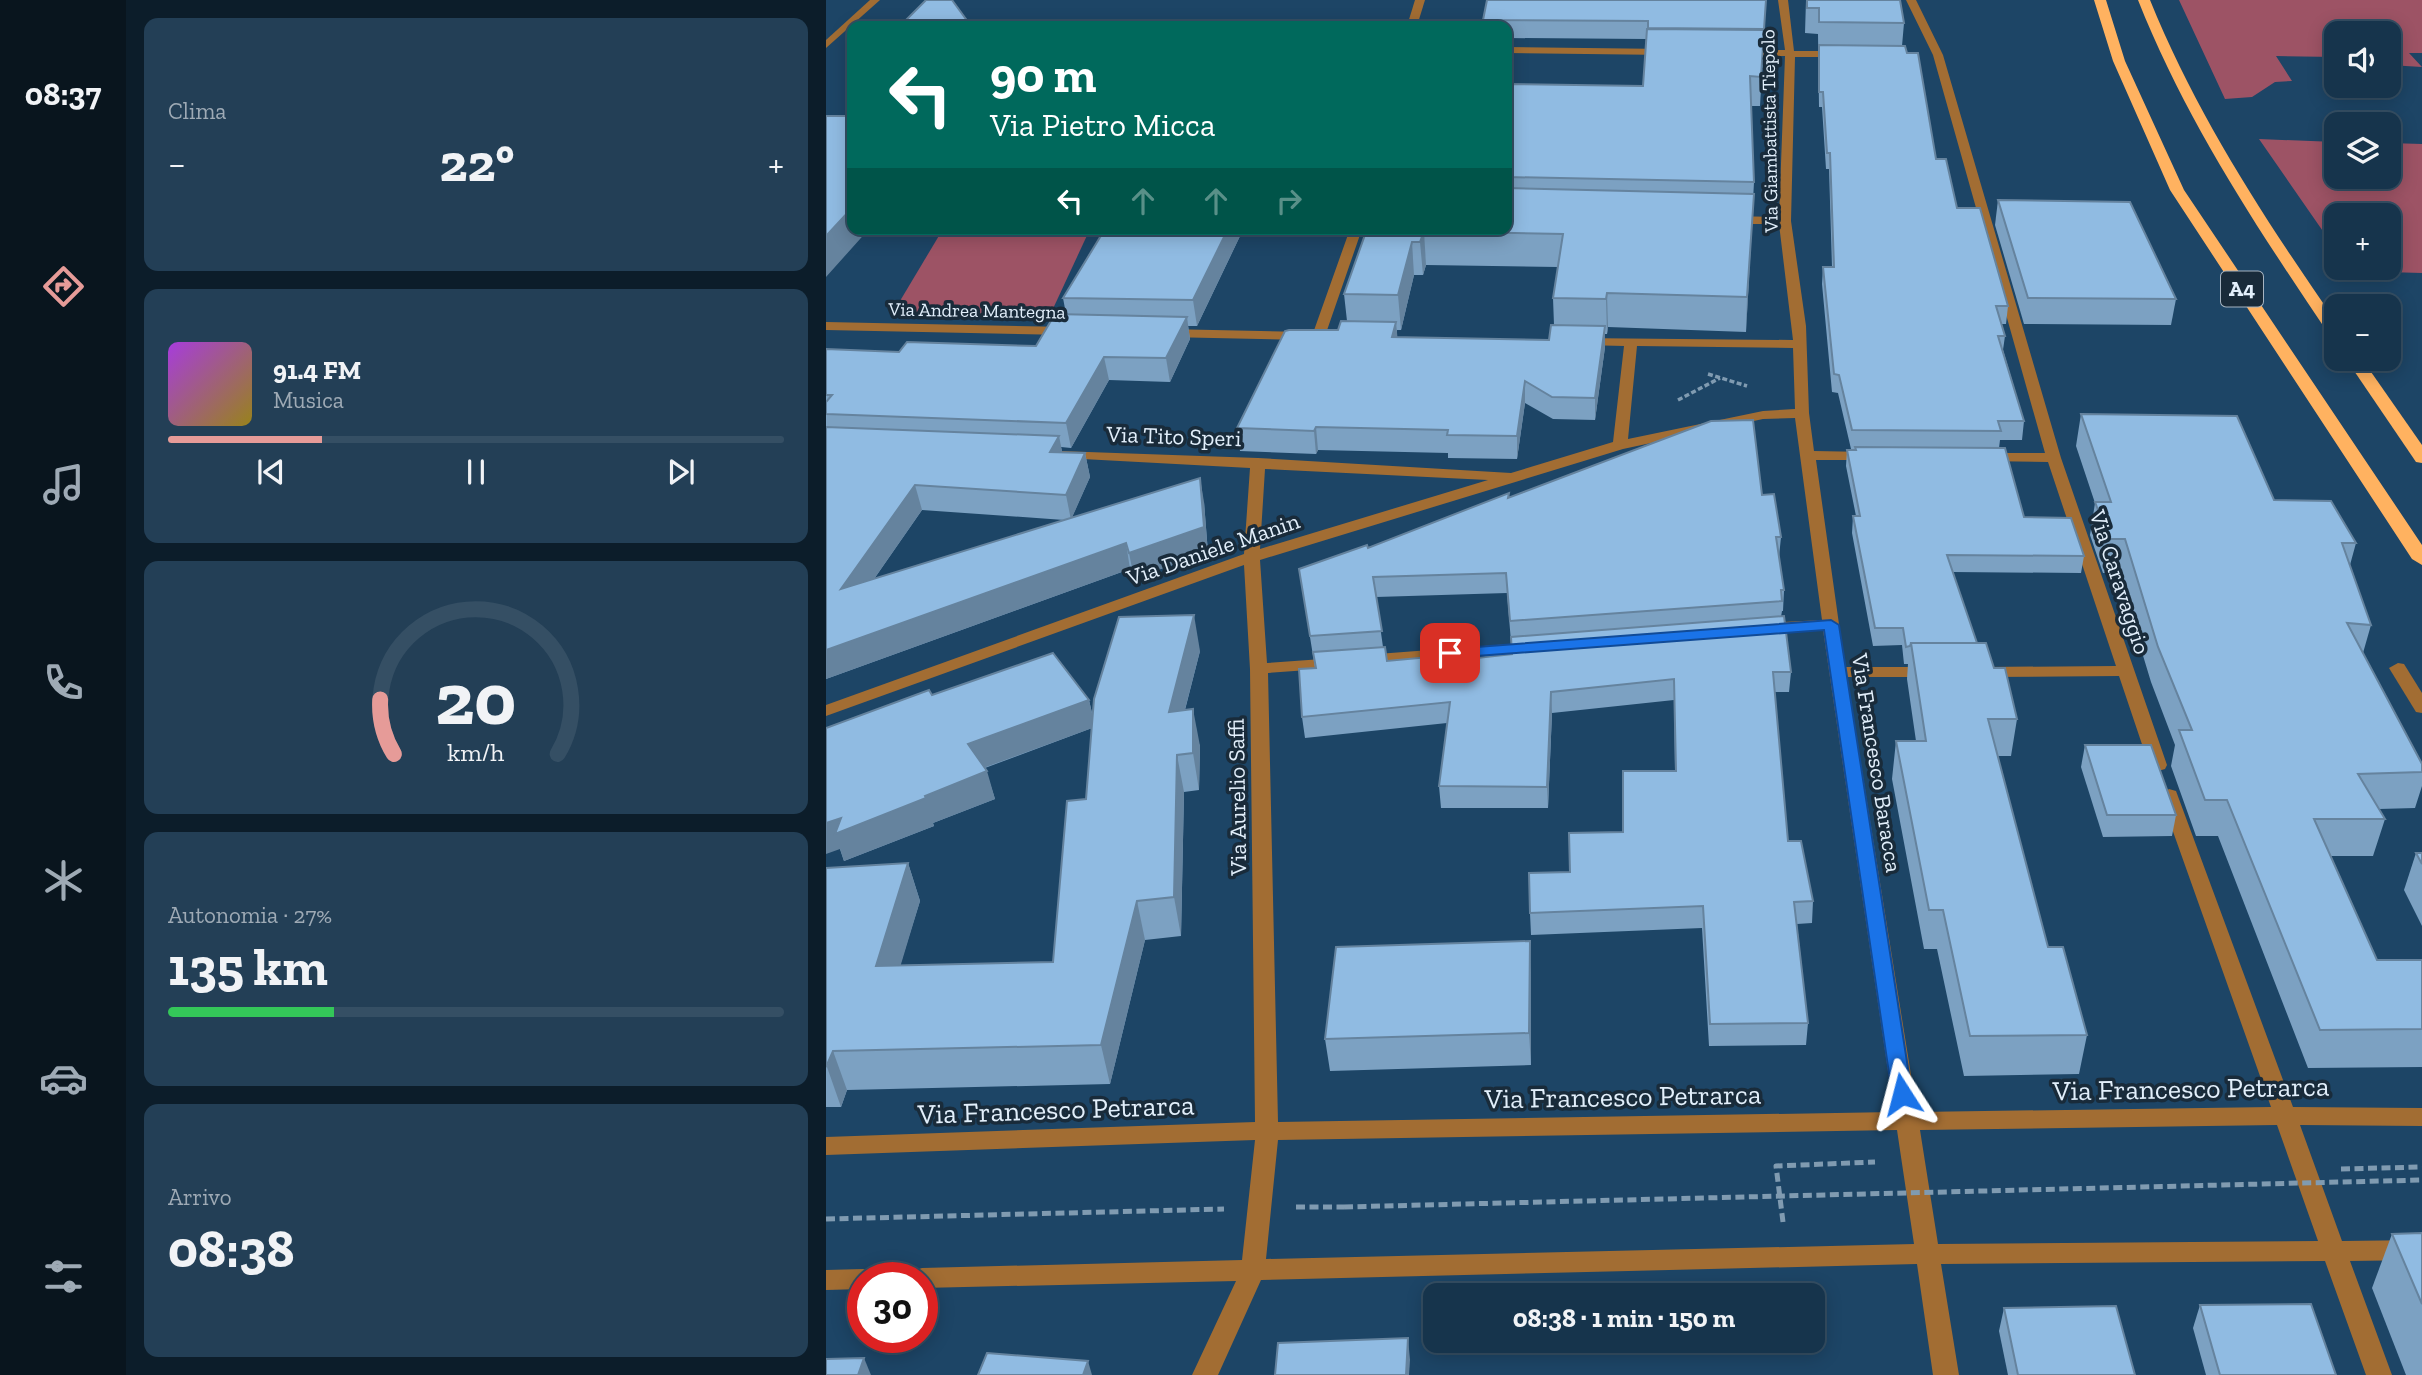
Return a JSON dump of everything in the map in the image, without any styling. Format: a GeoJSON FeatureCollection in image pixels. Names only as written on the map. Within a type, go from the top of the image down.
{"type":"FeatureCollection","features":[{"type":"Feature","properties":{"kind":"highway","name":"A4"},"geometry":{"type":"LineString","coordinates":[[2100,0],[2119,61],[2177,190],[2422,559]]}},
{"type":"Feature","properties":{"kind":"highway","name":"A4"},"geometry":{"type":"LineString","coordinates":[[2144,0],[2168,63],[2232,180],[2324,315]]}},
{"type":"Feature","properties":{"kind":"highway"},"geometry":{"type":"LineString","coordinates":[[2362,371],[2422,458]]}},
{"type":"Feature","properties":{"kind":"street"},"geometry":{"type":"LineString","coordinates":[[852,21],[875,0]]}},
{"type":"Feature","properties":{"kind":"street"},"geometry":{"type":"LineString","coordinates":[[1414,21],[1420,0]]}},
{"type":"Feature","properties":{"kind":"street","name":"Via Giambattista Tiepolo"},"geometry":{"type":"LineString","coordinates":[[1783,0],[1790,54],[1785,221],[1800,344],[1802,413]]}},
{"type":"Feature","properties":{"kind":"street","name":"Via Caravaggio"},"geometry":{"type":"LineString","coordinates":[[1911,0],[1933,55],[2053,458],[2124,671],[2379,1375]]}},
{"type":"Feature","properties":{"kind":"street"},"geometry":{"type":"LineString","coordinates":[[827,44],[847,26]]}},
{"type":"Feature","properties":{"kind":"street"},"geometry":{"type":"LineString","coordinates":[[827,44],[839,43]]}},
{"type":"Feature","properties":{"kind":"street"},"geometry":{"type":"LineString","coordinates":[[1512,50],[1684,52]]}},
{"type":"Feature","properties":{"kind":"street"},"geometry":{"type":"LineString","coordinates":[[1725,53],[1853,54]]}},
{"type":"Feature","properties":{"kind":"street"},"geometry":{"type":"LineString","coordinates":[[1716,219],[1785,221]]}},
{"type":"Feature","properties":{"kind":"street"},"geometry":{"type":"LineString","coordinates":[[1155,333],[1325,336],[1354,235]]}},
{"type":"Feature","properties":{"kind":"street","name":"Via Andrea Mantegna"},"geometry":{"type":"LineString","coordinates":[[826,326],[1087,332]]}},
{"type":"Feature","properties":{"kind":"street"},"geometry":{"type":"LineString","coordinates":[[1563,341],[1800,344]]}},
{"type":"Feature","properties":{"kind":"street"},"geometry":{"type":"LineString","coordinates":[[1620,445],[1631,342]]}},
{"type":"Feature","properties":{"kind":"street","name":"Via Daniele Manin"},"geometry":{"type":"LineString","coordinates":[[826,711],[1252,557],[1521,478],[1620,445],[1763,415],[1802,413]]}},
{"type":"Feature","properties":{"kind":"street","name":"Via Francesco Baracca"},"geometry":{"type":"LineString","coordinates":[[1802,413],[1925,1254],[1946,1375]]}},
{"type":"Feature","properties":{"kind":"street","name":"Via Tito Speri"},"geometry":{"type":"LineString","coordinates":[[1049,453],[1521,478]]}},
{"type":"Feature","properties":{"kind":"street"},"geometry":{"type":"LineString","coordinates":[[1808,455],[1880,456]]}},
{"type":"Feature","properties":{"kind":"street"},"geometry":{"type":"LineString","coordinates":[[1973,457],[2053,458]]}},
{"type":"Feature","properties":{"kind":"street","name":"Via Aurelio Saffi"},"geometry":{"type":"LineString","coordinates":[[1205,1375],[1253,1270],[1262,1208],[1267,1131],[1259,669],[1252,557],[1258,462]]}},
{"type":"Feature","properties":{"kind":"street"},"geometry":{"type":"LineString","coordinates":[[1747,629],[1831,625]]}},
{"type":"Feature","properties":{"kind":"street"},"geometry":{"type":"LineString","coordinates":[[1259,669],[1552,645]]}},
{"type":"Feature","properties":{"kind":"street"},"geometry":{"type":"LineString","coordinates":[[2398,668],[2422,708]]}},
{"type":"Feature","properties":{"kind":"street"},"geometry":{"type":"LineString","coordinates":[[1838,672],[2124,671]]}},
{"type":"Feature","properties":{"kind":"street","name":"Via Francesco Petrarca"},"geometry":{"type":"LineString","coordinates":[[826,1146],[1267,1131],[1906,1120],[2422,1117]]}},
{"type":"Feature","properties":{"kind":"street"},"geometry":{"type":"LineString","coordinates":[[938,1278],[1925,1254],[2422,1250]]}},
{"type":"Feature","properties":{"kind":"street"},"geometry":{"type":"LineString","coordinates":[[826,1280],[847,1279]]}},
{"type":"Feature","properties":{"kind":"path"},"geometry":{"type":"LineString","coordinates":[[1672,403],[1720,378],[1743,358],[1748,344]]}},
{"type":"Feature","properties":{"kind":"path"},"geometry":{"type":"LineString","coordinates":[[1697,371],[1755,390],[1763,403],[1763,415]]}},
{"type":"Feature","properties":{"kind":"path"},"geometry":{"type":"LineString","coordinates":[[1779,1196],[1776,1167],[1858,1162]]}},
{"type":"Feature","properties":{"kind":"path"},"geometry":{"type":"LineString","coordinates":[[2305,1170],[2422,1167]]}},
{"type":"Feature","properties":{"kind":"path"},"geometry":{"type":"LineString","coordinates":[[826,1219],[2422,1180]]}},
{"type":"Feature","properties":{"kind":"shaded area"},"geometry":{"type":"Polygon","coordinates":[[[2179,0],[2422,0],[2422,53],[2409,53],[2422,67],[2401,66],[2401,21],[2324,21],[2324,57],[2276,56],[2292,81],[2275,82],[2252,97],[2225,99],[2179,0]]]}},
{"type":"Feature","properties":{"kind":"shaded area"},"geometry":{"type":"Polygon","coordinates":[[[2259,139],[2324,142],[2324,189],[2401,189],[2401,143],[2422,144],[2422,273],[2401,272],[2401,203],[2324,203],[2324,233],[2259,139]]]}},
{"type":"Feature","properties":{"kind":"shaded area"},"geometry":{"type":"Polygon","coordinates":[[[939,235],[1087,235],[1051,313],[891,316],[939,235]]]}},
{"type":"Feature","properties":{"kind":"building"},"geometry":{"type":"Polygon","coordinates":[[[926,0],[952,0],[967,21],[905,21],[926,0]]]}},
{"type":"Feature","properties":{"kind":"building"},"geometry":{"type":"Polygon","coordinates":[[[1487,0],[1766,0],[1764,29],[1648,28],[1648,21],[1483,20],[1487,0]]]}},
{"type":"Feature","properties":{"kind":"building"},"geometry":{"type":"Polygon","coordinates":[[[1807,0],[1900,0],[1904,23],[1819,22],[1819,8],[1807,8],[1807,0]]]}},
{"type":"Feature","properties":{"kind":"building"},"geometry":{"type":"Polygon","coordinates":[[[1647,29],[1764,30],[1761,77],[1750,76],[1754,182],[1512,177],[1512,84],[1643,86],[1647,29]]]}},
{"type":"Feature","properties":{"kind":"building"},"geometry":{"type":"Polygon","coordinates":[[[1819,45],[1905,46],[1907,53],[1918,53],[1936,159],[1946,159],[1957,208],[1980,208],[2008,306],[1996,306],[2005,336],[1998,336],[2024,421],[1998,421],[2001,431],[1852,430],[1839,375],[1834,374],[1823,267],[1834,267],[1830,153],[1827,153],[1823,92],[1819,92],[1819,45]]]}},
{"type":"Feature","properties":{"kind":"building"},"geometry":{"type":"Polygon","coordinates":[[[826,116],[847,116],[847,213],[826,236],[826,116]]]}},
{"type":"Feature","properties":{"kind":"building"},"geometry":{"type":"Polygon","coordinates":[[[1512,188],[1754,194],[1747,297],[1607,293],[1606,299],[1553,298],[1563,234],[1512,233],[1512,188]]]}},
{"type":"Feature","properties":{"kind":"building"},"geometry":{"type":"Polygon","coordinates":[[[1998,200],[2130,202],[2176,299],[2028,298],[1998,200]]]}},
{"type":"Feature","properties":{"kind":"building"},"geometry":{"type":"Polygon","coordinates":[[[1101,235],[1225,235],[1193,300],[1063,298],[1101,235]]]}},
{"type":"Feature","properties":{"kind":"building"},"geometry":{"type":"Polygon","coordinates":[[[1365,235],[1423,235],[1420,242],[1412,242],[1398,295],[1344,294],[1365,235]]]}},
{"type":"Feature","properties":{"kind":"building"},"geometry":{"type":"Polygon","coordinates":[[[1055,314],[1187,317],[1166,358],[1104,357],[1066,423],[826,414],[826,402],[832,395],[826,395],[826,349],[899,352],[907,342],[1036,346],[1055,314]]]}},
{"type":"Feature","properties":{"kind":"building"},"geometry":{"type":"Polygon","coordinates":[[[1341,321],[1396,322],[1392,337],[1549,340],[1551,325],[1605,326],[1595,398],[1552,397],[1525,381],[1517,436],[1447,435],[1448,430],[1316,427],[1314,431],[1237,428],[1285,331],[1338,330],[1341,321]]]}},
{"type":"Feature","properties":{"kind":"building"},"geometry":{"type":"Polygon","coordinates":[[[2081,414],[2237,416],[2274,500],[2331,501],[2356,543],[2342,543],[2371,625],[2347,623],[2422,764],[2422,772],[2358,774],[2385,819],[2314,819],[2377,960],[2422,960],[2422,1029],[2320,1030],[2227,800],[2205,800],[2179,730],[2192,730],[2158,647],[2125,539],[2109,539],[2095,502],[2111,502],[2081,414]]]}},
{"type":"Feature","properties":{"kind":"building"},"geometry":{"type":"Polygon","coordinates":[[[1753,420],[1762,495],[1774,494],[1781,537],[1776,537],[1784,590],[1781,590],[1782,601],[1510,621],[1506,573],[1373,577],[1382,631],[1310,636],[1299,569],[1367,545],[1368,548],[1509,493],[1508,498],[1711,421],[1753,420]]]}},
{"type":"Feature","properties":{"kind":"building"},"geometry":{"type":"Polygon","coordinates":[[[826,427],[1059,436],[1050,452],[1085,453],[1066,495],[915,485],[841,589],[1200,478],[1204,527],[1129,553],[1126,543],[826,650],[826,427]]]}},
{"type":"Feature","properties":{"kind":"building"},"geometry":{"type":"Polygon","coordinates":[[[1855,447],[2005,448],[2024,517],[2071,518],[2084,556],[1947,555],[1977,643],[1911,643],[1906,647],[1903,628],[1875,628],[1853,516],[1860,516],[1847,450],[1856,450],[1855,447]]]}},
{"type":"Feature","properties":{"kind":"building"},"geometry":{"type":"Polygon","coordinates":[[[1194,615],[1169,712],[1193,709],[1193,753],[1177,755],[1174,897],[1137,901],[1101,1045],[833,1051],[826,1067],[826,868],[908,863],[876,966],[1053,962],[1067,801],[1086,799],[1094,699],[1119,617],[1194,615]]]}},
{"type":"Feature","properties":{"kind":"building"},"geometry":{"type":"Polygon","coordinates":[[[1784,616],[1791,672],[1773,672],[1788,841],[1801,841],[1813,901],[1794,902],[1808,1023],[1710,1024],[1703,906],[1530,913],[1529,873],[1570,872],[1569,833],[1623,832],[1623,771],[1676,771],[1674,679],[1551,692],[1547,787],[1439,786],[1450,702],[1302,717],[1299,669],[1316,668],[1313,652],[1385,647],[1387,661],[1440,656],[1441,662],[1512,654],[1511,637],[1784,616]]]}},
{"type":"Feature","properties":{"kind":"building"},"geometry":{"type":"Polygon","coordinates":[[[1911,643],[1986,643],[1994,668],[2005,668],[2017,719],[1988,719],[2048,947],[2063,947],[2087,1035],[1970,1036],[1943,910],[1929,910],[1896,741],[1926,741],[1911,643]]]}},
{"type":"Feature","properties":{"kind":"building"},"geometry":{"type":"Polygon","coordinates":[[[1053,653],[1089,700],[968,744],[987,771],[835,834],[841,818],[826,823],[826,728],[929,690],[932,695],[1053,653]]]}},
{"type":"Feature","properties":{"kind":"building"},"geometry":{"type":"Polygon","coordinates":[[[2085,745],[2151,745],[2176,815],[2107,815],[2085,745]]]}},
{"type":"Feature","properties":{"kind":"building"},"geometry":{"type":"Polygon","coordinates":[[[2416,853],[2422,853],[2422,864],[2416,853]]]}},
{"type":"Feature","properties":{"kind":"building"},"geometry":{"type":"Polygon","coordinates":[[[1530,941],[1529,1033],[1325,1039],[1336,947],[1530,941]]]}},
{"type":"Feature","properties":{"kind":"building"},"geometry":{"type":"Polygon","coordinates":[[[2422,1233],[2422,1304],[2392,1234],[2422,1233]]]}},
{"type":"Feature","properties":{"kind":"building"},"geometry":{"type":"Polygon","coordinates":[[[2311,1304],[2336,1375],[2220,1375],[2200,1305],[2311,1304]]]}},
{"type":"Feature","properties":{"kind":"building"},"geometry":{"type":"Polygon","coordinates":[[[2116,1306],[2135,1375],[2018,1375],[2004,1308],[2116,1306]]]}},
{"type":"Feature","properties":{"kind":"building"},"geometry":{"type":"Polygon","coordinates":[[[1408,1338],[1406,1375],[1275,1375],[1278,1343],[1408,1338]]]}},
{"type":"Feature","properties":{"kind":"building"},"geometry":{"type":"Polygon","coordinates":[[[987,1353],[1088,1361],[1083,1375],[978,1375],[987,1353]]]}},
{"type":"Feature","properties":{"kind":"building"},"geometry":{"type":"Polygon","coordinates":[[[864,1358],[858,1375],[826,1375],[826,1359],[864,1358]]]}},
{"type":"Feature","properties":{"kind":"route"},"geometry":{"type":"LineString","coordinates":[[1450,653],[1831,625],[1902,1094]]}}]}
